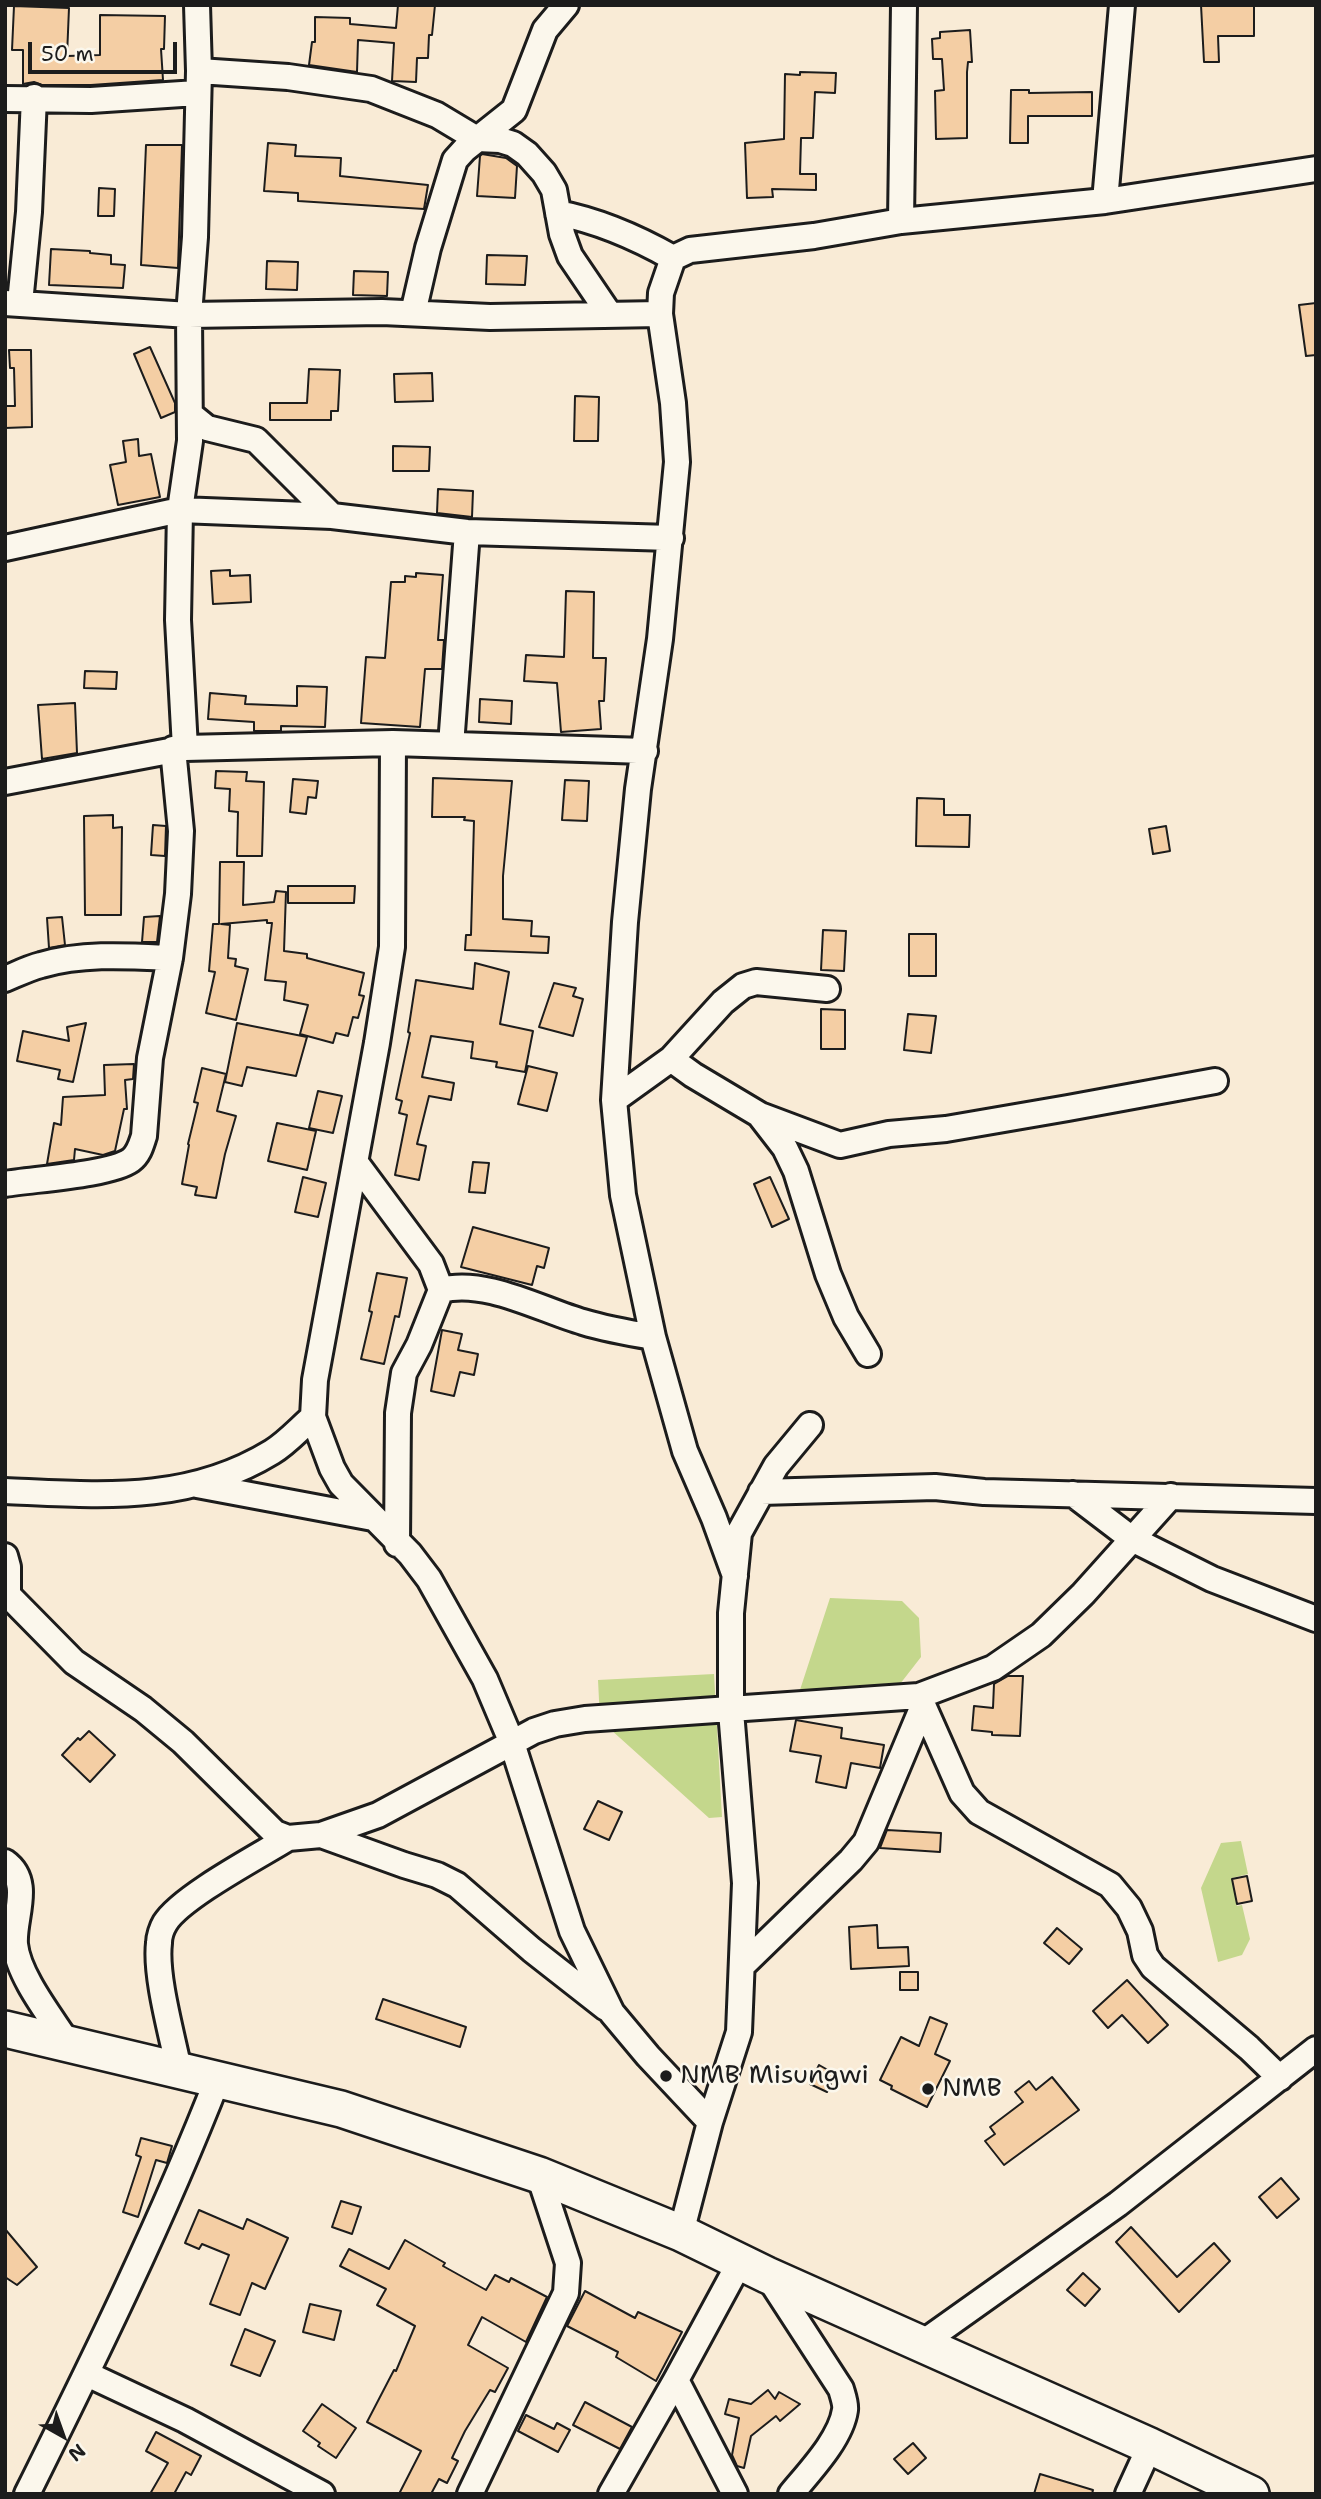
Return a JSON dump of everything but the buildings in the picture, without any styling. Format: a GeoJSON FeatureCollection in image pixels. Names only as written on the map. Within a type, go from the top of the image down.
{"type":"FeatureCollection","features":[{"type":"Feature","properties":{"kind":"highway"},"geometry":{"type":"LineString","coordinates":[[5,2029],[341,2109],[539,2175],[681,2233],[754,2269],[1251,2494]]}},
{"type":"Feature","properties":{"kind":"street"},"geometry":{"type":"LineString","coordinates":[[5,1184],[83,1173],[127,1163],[138,1154],[144,1136],[150,1058],[170,958],[178,894],[181,831],[178,620],[180,510],[191,415],[189,315],[195,237],[197,5]]}},
{"type":"Feature","properties":{"kind":"street"},"geometry":{"type":"LineString","coordinates":[[413,313],[449,176],[456,160],[477,139],[514,110],[545,30],[566,5]]}},
{"type":"Feature","properties":{"kind":"street"},"geometry":{"type":"LineString","coordinates":[[901,222],[904,5]]}},
{"type":"Feature","properties":{"kind":"street"},"geometry":{"type":"LineString","coordinates":[[1105,201],[1122,5]]}},
{"type":"Feature","properties":{"kind":"street"},"geometry":{"type":"LineString","coordinates":[[5,99],[34,97],[91,100],[198,82],[288,76],[371,89],[397,98],[437,115],[477,139],[500,140],[513,144],[527,154],[544,173],[554,190],[562,234],[570,256],[610,315]]}},
{"type":"Feature","properties":{"kind":"street"},"geometry":{"type":"LineString","coordinates":[[34,97],[31,186],[13,303],[189,315],[413,313],[490,317],[660,314]]}},
{"type":"Feature","properties":{"kind":"street"},"geometry":{"type":"LineString","coordinates":[[735,1576],[685,1451],[653,1337],[623,1195],[614,1100],[625,922],[638,789],[671,538],[677,462],[673,403],[660,314],[661,293],[673,258],[690,250],[814,236],[901,222],[1105,201],[1316,169]]}},
{"type":"Feature","properties":{"kind":"street"},"geometry":{"type":"LineString","coordinates":[[558,213],[580,217],[622,231],[673,258]]}},
{"type":"Feature","properties":{"kind":"street"},"geometry":{"type":"LineString","coordinates":[[191,415],[207,428],[256,440],[332,516]]}},
{"type":"Feature","properties":{"kind":"street"},"geometry":{"type":"LineString","coordinates":[[5,548],[180,510],[332,516],[467,532],[671,538]]}},
{"type":"Feature","properties":{"kind":"street"},"geometry":{"type":"LineString","coordinates":[[451,745],[467,532]]}},
{"type":"Feature","properties":{"kind":"street"},"geometry":{"type":"LineString","coordinates":[[5,782],[179,749],[393,743],[645,751]]}},
{"type":"Feature","properties":{"kind":"street"},"geometry":{"type":"LineString","coordinates":[[393,743],[392,947],[356,1163],[315,1380],[313,1417],[322,1446],[341,1484],[397,1544],[410,1554],[429,1579],[485,1679],[512,1743],[572,1931],[612,2013]]}},
{"type":"Feature","properties":{"kind":"street"},"geometry":{"type":"LineString","coordinates":[[5,979],[40,965],[74,959],[112,956],[170,958]]}},
{"type":"Feature","properties":{"kind":"street"},"geometry":{"type":"LineString","coordinates":[[614,1100],[671,1059],[723,1002],[743,986],[756,982],[827,989]]}},
{"type":"Feature","properties":{"kind":"street"},"geometry":{"type":"LineString","coordinates":[[671,1059],[705,1083],[760,1115],[839,1145],[889,1134],[946,1129],[1215,1081]]}},
{"type":"Feature","properties":{"kind":"street"},"geometry":{"type":"LineString","coordinates":[[760,1115],[785,1148],[796,1171],[832,1285],[846,1317],[868,1354]]}},
{"type":"Feature","properties":{"kind":"street"},"geometry":{"type":"LineString","coordinates":[[356,1163],[431,1264],[441,1290]]}},
{"type":"Feature","properties":{"kind":"street"},"geometry":{"type":"LineString","coordinates":[[397,1544],[398,1413],[404,1373],[419,1345],[433,1304],[441,1290],[451,1287],[480,1288],[582,1321],[653,1337]]}},
{"type":"Feature","properties":{"kind":"street"},"geometry":{"type":"LineString","coordinates":[[5,1491],[149,1494],[197,1485],[238,1470],[275,1450],[313,1417]]}},
{"type":"Feature","properties":{"kind":"street"},"geometry":{"type":"LineString","coordinates":[[681,2233],[710,2122],[739,2032],[745,1883],[730,1711],[731,1613],[738,1533],[776,1466],[810,1425]]}},
{"type":"Feature","properties":{"kind":"street"},"geometry":{"type":"LineString","coordinates":[[197,1485],[373,1518]]}},
{"type":"Feature","properties":{"kind":"street"},"geometry":{"type":"LineString","coordinates":[[761,1492],[935,1488],[984,1492],[1316,1501]]}},
{"type":"Feature","properties":{"kind":"street"},"geometry":{"type":"LineString","coordinates":[[1073,1494],[1132,1539],[1212,1579],[1316,1619]]}},
{"type":"Feature","properties":{"kind":"street"},"geometry":{"type":"LineString","coordinates":[[5,1556],[8,1567],[6,1595],[74,1662],[143,1709],[183,1742],[275,1833],[288,1838],[321,1835],[378,1815],[534,1731],[555,1724],[921,1701],[993,1668],[1041,1635],[1083,1594],[1171,1496]]}},
{"type":"Feature","properties":{"kind":"street"},"geometry":{"type":"LineString","coordinates":[[742,1966],[835,1876],[866,1842],[921,1701]]}},
{"type":"Feature","properties":{"kind":"street"},"geometry":{"type":"LineString","coordinates":[[921,1701],[962,1793],[979,1812],[1110,1885],[1129,1908],[1140,1931],[1145,1955],[1153,1968],[1249,2048],[1280,2078]]}},
{"type":"Feature","properties":{"kind":"street"},"geometry":{"type":"LineString","coordinates":[[321,1835],[437,1875],[457,1885],[532,1950],[612,2013],[710,2122]]}},
{"type":"Feature","properties":{"kind":"street"},"geometry":{"type":"LineString","coordinates":[[179,2070],[158,1962],[159,1940],[165,1923],[179,1908],[215,1883],[288,1838]]}},
{"type":"Feature","properties":{"kind":"street"},"geometry":{"type":"LineString","coordinates":[[5,1862],[12,1866],[21,1889],[15,1942],[19,1961],[69,2045]]}},
{"type":"Feature","properties":{"kind":"street"},"geometry":{"type":"LineString","coordinates":[[921,2344],[1118,2204],[1316,2049]]}},
{"type":"Feature","properties":{"kind":"street"},"geometry":{"type":"LineString","coordinates":[[27,2494],[87,2374],[181,2173],[218,2078]]}},
{"type":"Feature","properties":{"kind":"street"},"geometry":{"type":"LineString","coordinates":[[470,2494],[566,2293],[568,2263],[539,2175]]}},
{"type":"Feature","properties":{"kind":"street"},"geometry":{"type":"LineString","coordinates":[[611,2494],[676,2380],[754,2269],[841,2389],[846,2407],[841,2424],[822,2456],[791,2494]]}},
{"type":"Feature","properties":{"kind":"street"},"geometry":{"type":"LineString","coordinates":[[87,2374],[185,2420],[322,2494]]}},
{"type":"Feature","properties":{"kind":"street"},"geometry":{"type":"LineString","coordinates":[[676,2380],[734,2494]]}},
{"type":"Feature","properties":{"kind":"street"},"geometry":{"type":"LineString","coordinates":[[1128,2494],[1150,2446]]}},
{"type":"Feature","properties":{"kind":"green space"},"geometry":{"type":"Polygon","coordinates":[[[830,1598],[902,1601],[919,1618],[921,1657],[893,1693],[798,1696],[830,1598]]]}},
{"type":"Feature","properties":{"kind":"green space"},"geometry":{"type":"Polygon","coordinates":[[[714,1674],[722,1817],[709,1818],[600,1720],[598,1680],[714,1674]]]}},
{"type":"Feature","properties":{"kind":"green space"},"geometry":{"type":"Polygon","coordinates":[[[1241,1841],[1248,1874],[1232,1878],[1237,1906],[1242,1905],[1250,1939],[1242,1955],[1218,1962],[1201,1888],[1221,1843],[1241,1841]]]}},
{"type":"Feature","properties":{"kind":"place","name":"NMB Misungwi"},"geometry":{"type":"Point","coordinates":[666,2076]}},
{"type":"Feature","properties":{"kind":"place","name":"NMB"},"geometry":{"type":"Point","coordinates":[928,2089]}}]}
